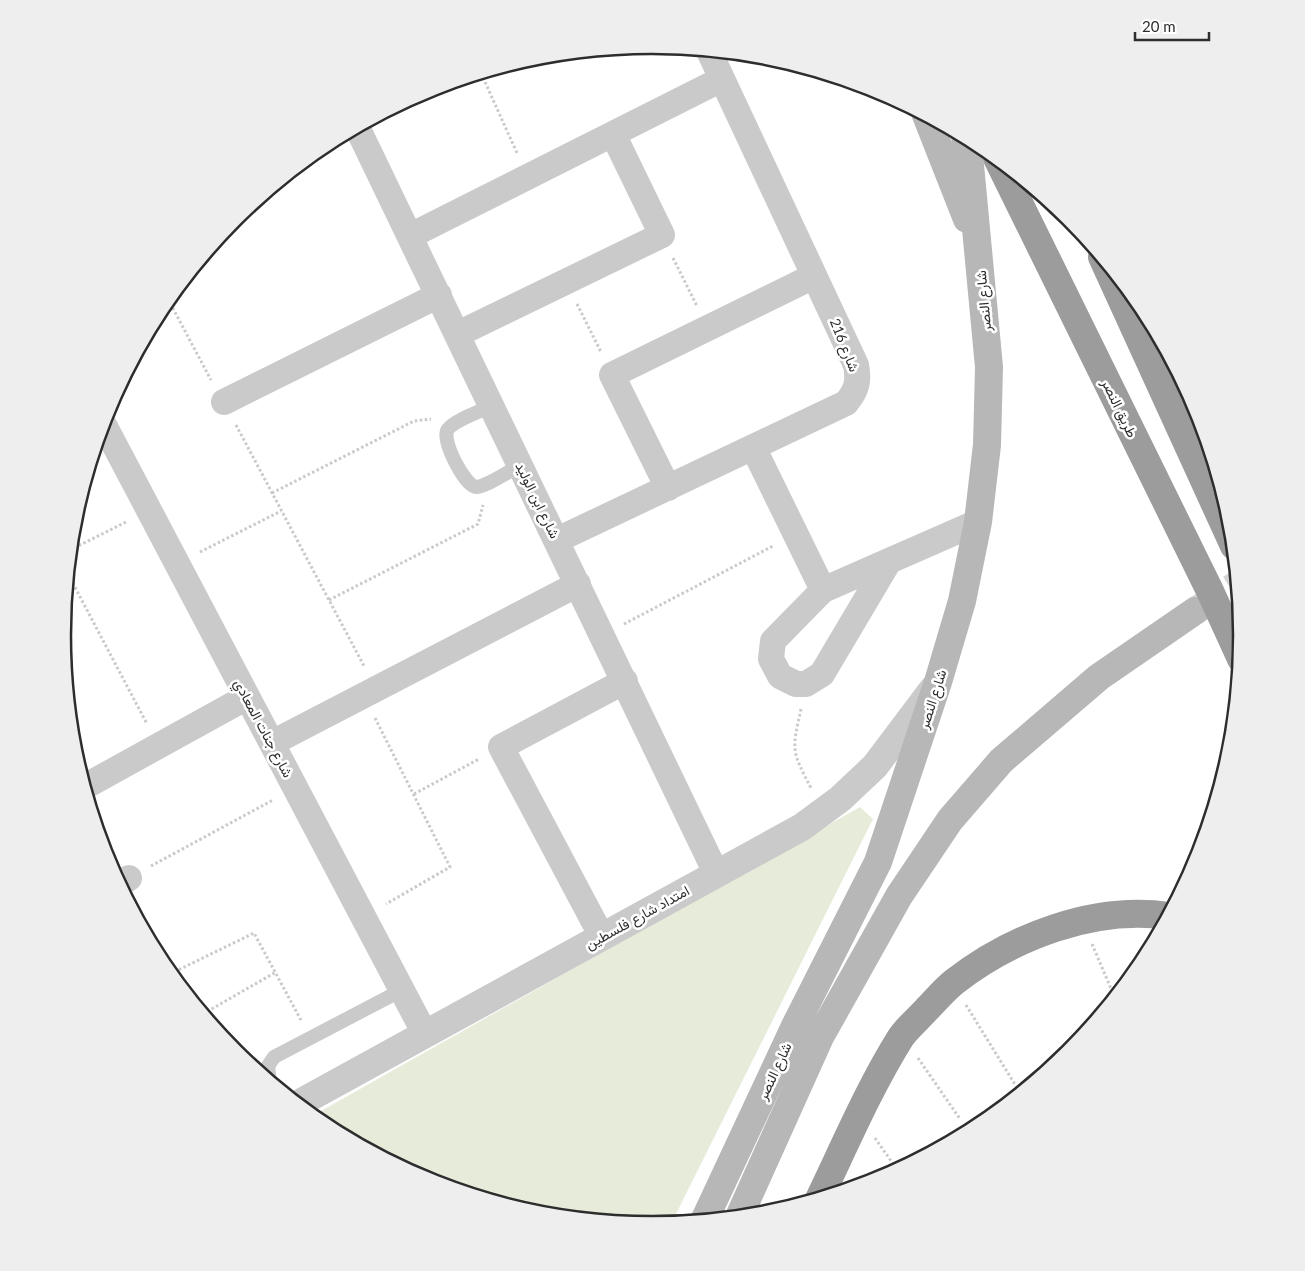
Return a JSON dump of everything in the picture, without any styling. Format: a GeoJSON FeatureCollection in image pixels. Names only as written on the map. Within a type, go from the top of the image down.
{"type":"FeatureCollection","features":[{"type":"Feature","properties":{"kind":"highway","name":"طريق النصر"},"geometry":{"type":"LineString","coordinates":[[1004,172],[1210,591],[1234,643]]}},
{"type":"Feature","properties":{"kind":"highway"},"geometry":{"type":"LineString","coordinates":[[1112,278],[1223,522]]}},
{"type":"Feature","properties":{"kind":"highway"},"geometry":{"type":"LineString","coordinates":[[824,1191],[860,1114],[902,1035],[952,983],[992,956],[1036,936],[1081,921],[1121,915],[1162,916]]}},
{"type":"Feature","properties":{"kind":"main road"},"geometry":{"type":"LineString","coordinates":[[930,125],[978,246]]}},
{"type":"Feature","properties":{"kind":"main road","name":"شارع النصر"},"geometry":{"type":"LineString","coordinates":[[707,1214],[796,1024],[878,862],[938,682],[962,601],[978,522],[987,445],[989,367],[967,147]]}},
{"type":"Feature","properties":{"kind":"main road","name":"شارع النصر"},"geometry":{"type":"LineString","coordinates":[[743,1210],[820,1037],[899,896],[950,820],[1000,761],[1099,677],[1195,611]]}},
{"type":"Feature","properties":{"kind":"street","name":"شارع 216"},"geometry":{"type":"LineString","coordinates":[[558,540],[846,403],[855,392],[858,380],[856,365],[711,57]]}},
{"type":"Feature","properties":{"kind":"street"},"geometry":{"type":"LineString","coordinates":[[410,236],[722,79]]}},
{"type":"Feature","properties":{"kind":"street","name":"شارع ابن الوليد"},"geometry":{"type":"LineString","coordinates":[[360,133],[558,540],[716,873]]}},
{"type":"Feature","properties":{"kind":"street"},"geometry":{"type":"LineString","coordinates":[[458,334],[662,235],[613,134]]}},
{"type":"Feature","properties":{"kind":"street"},"geometry":{"type":"LineString","coordinates":[[668,488],[612,375],[814,276]]}},
{"type":"Feature","properties":{"kind":"street"},"geometry":{"type":"LineString","coordinates":[[224,402],[439,295]]}},
{"type":"Feature","properties":{"kind":"street","name":"شارع جنات المعادي"},"geometry":{"type":"LineString","coordinates":[[108,432],[425,1034]]}},
{"type":"Feature","properties":{"kind":"street"},"geometry":{"type":"LineString","coordinates":[[753,447],[823,590]]}},
{"type":"Feature","properties":{"kind":"street"},"geometry":{"type":"LineString","coordinates":[[889,561],[822,674],[806,684],[796,684],[780,676],[771,659],[770,650],[773,641],[823,590],[889,561],[978,522]]}},
{"type":"Feature","properties":{"kind":"street"},"geometry":{"type":"LineString","coordinates":[[272,743],[578,584]]}},
{"type":"Feature","properties":{"kind":"street"},"geometry":{"type":"LineString","coordinates":[[602,937],[501,747],[625,681]]}},
{"type":"Feature","properties":{"kind":"street","name":"امتداد شارع فلسطين"},"geometry":{"type":"LineString","coordinates":[[304,1101],[802,827],[840,799],[875,766],[938,682]]}},
{"type":"Feature","properties":{"kind":"street"},"geometry":{"type":"LineString","coordinates":[[90,783],[247,697]]}},
{"type":"Feature","properties":{"kind":"lane"},"geometry":{"type":"LineString","coordinates":[[492,406],[451,426],[446,432],[445,441],[467,482],[479,487],[521,465]]}},
{"type":"Feature","properties":{"kind":"lane"},"geometry":{"type":"LineString","coordinates":[[267,1071],[270,1062],[278,1054],[402,990]]}},
{"type":"Feature","properties":{"kind":"path"},"geometry":{"type":"LineString","coordinates":[[484,80],[528,176]]}},
{"type":"Feature","properties":{"kind":"path"},"geometry":{"type":"LineString","coordinates":[[662,235],[708,328]]}},
{"type":"Feature","properties":{"kind":"path"},"geometry":{"type":"LineString","coordinates":[[566,281],[612,375]]}},
{"type":"Feature","properties":{"kind":"path"},"geometry":{"type":"LineString","coordinates":[[172,307],[329,600],[414,794],[450,867],[364,917]]}},
{"type":"Feature","properties":{"kind":"path"},"geometry":{"type":"LineString","coordinates":[[272,493],[414,421],[427,418],[440,420],[451,426]]}},
{"type":"Feature","properties":{"kind":"path"},"geometry":{"type":"LineString","coordinates":[[329,600],[478,524],[483,512],[483,499],[479,487]]}},
{"type":"Feature","properties":{"kind":"path"},"geometry":{"type":"LineString","coordinates":[[78,546],[149,510]]}},
{"type":"Feature","properties":{"kind":"path"},"geometry":{"type":"LineString","coordinates":[[177,564],[282,511]]}},
{"type":"Feature","properties":{"kind":"path"},"geometry":{"type":"LineString","coordinates":[[603,636],[796,534]]}},
{"type":"Feature","properties":{"kind":"path"},"geometry":{"type":"LineString","coordinates":[[73,584],[158,746]]}},
{"type":"Feature","properties":{"kind":"path"},"geometry":{"type":"LineString","coordinates":[[806,684],[794,748],[798,764],[823,811]]}},
{"type":"Feature","properties":{"kind":"path"},"geometry":{"type":"LineString","coordinates":[[414,794],[501,747]]}},
{"type":"Feature","properties":{"kind":"path"},"geometry":{"type":"LineString","coordinates":[[125,880],[296,788]]}},
{"type":"Feature","properties":{"kind":"path"},"geometry":{"type":"LineString","coordinates":[[1081,921],[1112,992]]}},
{"type":"Feature","properties":{"kind":"path"},"geometry":{"type":"LineString","coordinates":[[177,970],[251,933],[257,936],[311,1038]]}},
{"type":"Feature","properties":{"kind":"path"},"geometry":{"type":"LineString","coordinates":[[208,1011],[276,972]]}},
{"type":"Feature","properties":{"kind":"path"},"geometry":{"type":"LineString","coordinates":[[952,983],[1017,1088]]}},
{"type":"Feature","properties":{"kind":"path"},"geometry":{"type":"LineString","coordinates":[[902,1035],[960,1118]]}},
{"type":"Feature","properties":{"kind":"path"},"geometry":{"type":"LineString","coordinates":[[860,1114],[894,1164]]}},
{"type":"Feature","properties":{"kind":"green space"},"geometry":{"type":"Polygon","coordinates":[[[860,807],[873,819],[675,1216],[614,1216],[577,1212],[539,1206],[502,1197],[430,1173],[395,1157],[319,1112],[860,807]]]}},
{"type":"Feature","properties":{"kind":"tunnel"},"geometry":{"type":"LineString","coordinates":[[1195,611],[1232,588]]}}]}
